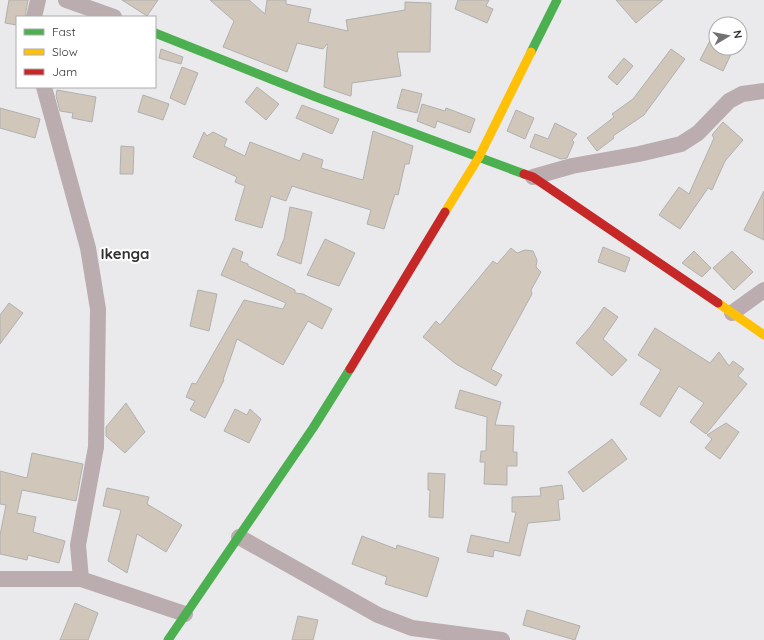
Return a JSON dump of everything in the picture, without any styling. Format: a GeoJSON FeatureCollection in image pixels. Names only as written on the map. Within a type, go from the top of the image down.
{"type":"FeatureCollection","features":[{"type":"Feature","properties":{"kind":"main road"},"geometry":{"type":"LineString","coordinates":[[168,640],[313,428],[386,312],[479,157],[556,0]]}},
{"type":"Feature","properties":{"kind":"main road"},"geometry":{"type":"LineString","coordinates":[[156,33],[309,94],[533,178],[630,242],[764,335]]}},
{"type":"Feature","properties":{"kind":"street"},"geometry":{"type":"LineString","coordinates":[[34,16],[38,0]]}},
{"type":"Feature","properties":{"kind":"street"},"geometry":{"type":"LineString","coordinates":[[66,0],[111,16]]}},
{"type":"Feature","properties":{"kind":"street"},"geometry":{"type":"LineString","coordinates":[[44,88],[88,248],[98,309],[96,447],[78,545],[81,579]]}},
{"type":"Feature","properties":{"kind":"street"},"geometry":{"type":"LineString","coordinates":[[533,178],[572,166],[639,154],[681,144],[698,133],[729,101],[742,94],[764,91]]}},
{"type":"Feature","properties":{"kind":"street"},"geometry":{"type":"LineString","coordinates":[[732,313],[764,290]]}},
{"type":"Feature","properties":{"kind":"street"},"geometry":{"type":"LineString","coordinates":[[239,537],[378,615],[412,628],[502,640]]}},
{"type":"Feature","properties":{"kind":"street"},"geometry":{"type":"LineString","coordinates":[[0,579],[81,579],[185,614]]}},
{"type":"Feature","properties":{"kind":"building"},"geometry":{"type":"Polygon","coordinates":[[[9,0],[28,0],[25,16],[16,16],[16,25],[5,23],[9,0]]]}},
{"type":"Feature","properties":{"kind":"building"},"geometry":{"type":"Polygon","coordinates":[[[122,0],[158,0],[147,16],[122,0]]]}},
{"type":"Feature","properties":{"kind":"building"},"geometry":{"type":"Polygon","coordinates":[[[210,0],[249,0],[265,14],[267,0],[286,0],[286,4],[311,9],[308,22],[348,31],[346,20],[405,10],[405,2],[431,3],[430,52],[397,52],[401,76],[352,83],[350,96],[324,87],[327,44],[323,49],[297,43],[287,72],[223,47],[234,21],[210,0]]]}},
{"type":"Feature","properties":{"kind":"building"},"geometry":{"type":"Polygon","coordinates":[[[458,0],[489,0],[486,6],[493,9],[487,23],[455,9],[458,0]]]}},
{"type":"Feature","properties":{"kind":"building"},"geometry":{"type":"Polygon","coordinates":[[[616,0],[663,0],[636,23],[616,0]]]}},
{"type":"Feature","properties":{"kind":"building"},"geometry":{"type":"Polygon","coordinates":[[[708,44],[708,56],[730,56],[723,71],[700,60],[708,44]]]}},
{"type":"Feature","properties":{"kind":"building"},"geometry":{"type":"Polygon","coordinates":[[[161,49],[183,57],[181,64],[159,58],[161,49]]]}},
{"type":"Feature","properties":{"kind":"building"},"geometry":{"type":"Polygon","coordinates":[[[671,49],[685,59],[644,115],[613,136],[614,138],[597,151],[587,138],[614,117],[612,114],[633,99],[671,49]]]}},
{"type":"Feature","properties":{"kind":"building"},"geometry":{"type":"Polygon","coordinates":[[[624,58],[633,66],[617,85],[608,77],[624,58]]]}},
{"type":"Feature","properties":{"kind":"building"},"geometry":{"type":"Polygon","coordinates":[[[182,67],[198,73],[185,105],[170,98],[182,67]]]}},
{"type":"Feature","properties":{"kind":"building"},"geometry":{"type":"Polygon","coordinates":[[[257,87],[279,104],[266,120],[245,102],[257,87]]]}},
{"type":"Feature","properties":{"kind":"building"},"geometry":{"type":"Polygon","coordinates":[[[402,89],[422,94],[417,113],[397,108],[402,89]]]}},
{"type":"Feature","properties":{"kind":"building"},"geometry":{"type":"Polygon","coordinates":[[[57,90],[96,97],[92,122],[72,118],[73,113],[60,111],[56,96],[57,90]]]}},
{"type":"Feature","properties":{"kind":"building"},"geometry":{"type":"Polygon","coordinates":[[[143,95],[169,104],[163,120],[138,112],[143,95]]]}},
{"type":"Feature","properties":{"kind":"building"},"geometry":{"type":"Polygon","coordinates":[[[422,104],[445,111],[446,108],[475,119],[470,133],[437,121],[435,128],[417,121],[422,104]]]}},
{"type":"Feature","properties":{"kind":"building"},"geometry":{"type":"Polygon","coordinates":[[[302,105],[339,119],[332,134],[296,118],[302,105]]]}},
{"type":"Feature","properties":{"kind":"building"},"geometry":{"type":"Polygon","coordinates":[[[0,108],[40,119],[35,138],[0,128],[0,108]]]}},
{"type":"Feature","properties":{"kind":"building"},"geometry":{"type":"Polygon","coordinates":[[[516,110],[534,118],[525,139],[507,131],[516,110]]]}},
{"type":"Feature","properties":{"kind":"building"},"geometry":{"type":"Polygon","coordinates":[[[723,122],[743,140],[725,161],[712,190],[708,188],[680,229],[659,215],[679,187],[689,194],[714,138],[712,135],[723,122]]]}},
{"type":"Feature","properties":{"kind":"building"},"geometry":{"type":"Polygon","coordinates":[[[555,123],[577,134],[572,140],[574,142],[567,158],[561,159],[530,147],[535,134],[548,139],[555,123]]]}},
{"type":"Feature","properties":{"kind":"building"},"geometry":{"type":"Polygon","coordinates":[[[373,131],[413,146],[409,164],[405,164],[398,195],[395,194],[384,229],[367,224],[371,210],[292,186],[286,201],[271,196],[262,228],[235,220],[245,186],[235,182],[237,177],[193,157],[204,132],[207,136],[213,132],[227,139],[224,146],[245,156],[250,142],[300,161],[303,153],[323,160],[321,168],[363,180],[373,131]]]}},
{"type":"Feature","properties":{"kind":"building"},"geometry":{"type":"Polygon","coordinates":[[[121,146],[134,147],[133,174],[120,174],[121,146]]]}},
{"type":"Feature","properties":{"kind":"building"},"geometry":{"type":"Polygon","coordinates":[[[764,191],[764,240],[744,230],[764,191]]]}},
{"type":"Feature","properties":{"kind":"building"},"geometry":{"type":"Polygon","coordinates":[[[290,207],[312,212],[301,264],[277,255],[284,239],[290,207]]]}},
{"type":"Feature","properties":{"kind":"building"},"geometry":{"type":"Polygon","coordinates":[[[325,239],[355,253],[339,286],[307,275],[325,239]]]}},
{"type":"Feature","properties":{"kind":"building"},"geometry":{"type":"Polygon","coordinates":[[[603,247],[630,258],[625,272],[598,262],[603,247]]]}},
{"type":"Feature","properties":{"kind":"building"},"geometry":{"type":"Polygon","coordinates":[[[233,248],[243,252],[240,261],[248,264],[248,266],[295,290],[295,293],[303,294],[332,309],[322,329],[308,321],[283,365],[237,339],[224,380],[205,418],[190,410],[195,401],[186,397],[192,383],[196,384],[244,300],[283,309],[286,303],[221,275],[233,248]]]}},
{"type":"Feature","properties":{"kind":"building"},"geometry":{"type":"Polygon","coordinates":[[[511,248],[517,253],[525,250],[533,251],[537,260],[536,267],[541,272],[531,290],[532,294],[491,369],[502,375],[496,386],[456,364],[423,337],[436,321],[440,325],[493,261],[497,264],[511,248]]]}},
{"type":"Feature","properties":{"kind":"building"},"geometry":{"type":"Polygon","coordinates":[[[694,251],[711,268],[702,277],[682,263],[694,251]]]}},
{"type":"Feature","properties":{"kind":"building"},"geometry":{"type":"Polygon","coordinates":[[[732,251],[753,272],[734,290],[713,268],[732,251]]]}},
{"type":"Feature","properties":{"kind":"building"},"geometry":{"type":"Polygon","coordinates":[[[198,290],[217,294],[209,331],[190,326],[198,290]]]}},
{"type":"Feature","properties":{"kind":"building"},"geometry":{"type":"Polygon","coordinates":[[[9,303],[23,313],[0,344],[0,315],[9,303]]]}},
{"type":"Feature","properties":{"kind":"building"},"geometry":{"type":"Polygon","coordinates":[[[604,307],[618,317],[603,339],[627,360],[612,376],[576,343],[590,327],[604,307]]]}},
{"type":"Feature","properties":{"kind":"building"},"geometry":{"type":"Polygon","coordinates":[[[655,328],[710,363],[719,352],[729,366],[733,361],[744,369],[738,376],[747,384],[706,434],[690,422],[704,403],[679,386],[660,417],[640,404],[661,370],[638,355],[655,328]]]}},
{"type":"Feature","properties":{"kind":"building"},"geometry":{"type":"Polygon","coordinates":[[[460,390],[501,402],[495,425],[514,426],[513,452],[517,452],[517,466],[507,466],[507,485],[484,484],[485,462],[480,462],[481,451],[486,451],[487,417],[455,408],[460,390]]]}},
{"type":"Feature","properties":{"kind":"building"},"geometry":{"type":"Polygon","coordinates":[[[126,403],[145,432],[125,453],[106,436],[106,427],[126,403]]]}},
{"type":"Feature","properties":{"kind":"building"},"geometry":{"type":"Polygon","coordinates":[[[235,409],[247,415],[250,409],[261,419],[249,443],[224,431],[235,409]]]}},
{"type":"Feature","properties":{"kind":"building"},"geometry":{"type":"Polygon","coordinates":[[[726,423],[739,432],[720,459],[705,448],[712,439],[707,435],[726,423]]]}},
{"type":"Feature","properties":{"kind":"building"},"geometry":{"type":"Polygon","coordinates":[[[612,439],[627,459],[583,492],[568,472],[612,439]]]}},
{"type":"Feature","properties":{"kind":"building"},"geometry":{"type":"Polygon","coordinates":[[[32,453],[83,464],[76,501],[22,490],[17,513],[36,517],[33,532],[65,541],[59,563],[28,555],[27,560],[0,554],[0,535],[6,505],[0,504],[0,471],[27,478],[32,453]]]}},
{"type":"Feature","properties":{"kind":"building"},"geometry":{"type":"Polygon","coordinates":[[[428,473],[445,474],[443,518],[429,517],[430,490],[428,490],[428,473]]]}},
{"type":"Feature","properties":{"kind":"building"},"geometry":{"type":"Polygon","coordinates":[[[562,485],[564,499],[558,500],[560,520],[528,523],[520,556],[494,550],[493,557],[467,552],[471,535],[509,543],[516,512],[512,512],[512,497],[541,496],[540,488],[562,485]]]}},
{"type":"Feature","properties":{"kind":"building"},"geometry":{"type":"Polygon","coordinates":[[[107,488],[149,497],[147,504],[182,525],[166,552],[137,534],[127,573],[108,561],[121,510],[103,506],[107,488]]]}},
{"type":"Feature","properties":{"kind":"building"},"geometry":{"type":"Polygon","coordinates":[[[362,536],[396,549],[397,545],[439,558],[427,597],[385,584],[387,577],[352,564],[362,536]]]}},
{"type":"Feature","properties":{"kind":"building"},"geometry":{"type":"Polygon","coordinates":[[[75,603],[98,613],[88,640],[60,640],[75,603]]]}},
{"type":"Feature","properties":{"kind":"building"},"geometry":{"type":"Polygon","coordinates":[[[527,610],[580,626],[575,640],[523,625],[527,610]]]}},
{"type":"Feature","properties":{"kind":"building"},"geometry":{"type":"Polygon","coordinates":[[[298,616],[318,620],[313,640],[292,640],[298,616]]]}},
{"type":"Feature","properties":{"kind":"traffic: fast"},"geometry":{"type":"LineString","coordinates":[[531,52],[557,0]]}},
{"type":"Feature","properties":{"kind":"traffic: fast"},"geometry":{"type":"LineString","coordinates":[[156,33],[316,97],[524,174]]}},
{"type":"Feature","properties":{"kind":"traffic: fast"},"geometry":{"type":"LineString","coordinates":[[168,640],[313,428],[350,369]]}},
{"type":"Feature","properties":{"kind":"traffic: slow"},"geometry":{"type":"LineString","coordinates":[[445,212],[479,157],[531,52]]}},
{"type":"Feature","properties":{"kind":"traffic: slow"},"geometry":{"type":"LineString","coordinates":[[718,303],[764,335]]}},
{"type":"Feature","properties":{"kind":"traffic: jam"},"geometry":{"type":"LineString","coordinates":[[524,174],[533,177],[718,303]]}},
{"type":"Feature","properties":{"kind":"traffic: jam"},"geometry":{"type":"LineString","coordinates":[[350,369],[445,212]]}},
{"type":"Feature","properties":{"kind":"district","name":"Ikenga"},"geometry":{"type":"Point","coordinates":[125,253]}}]}
